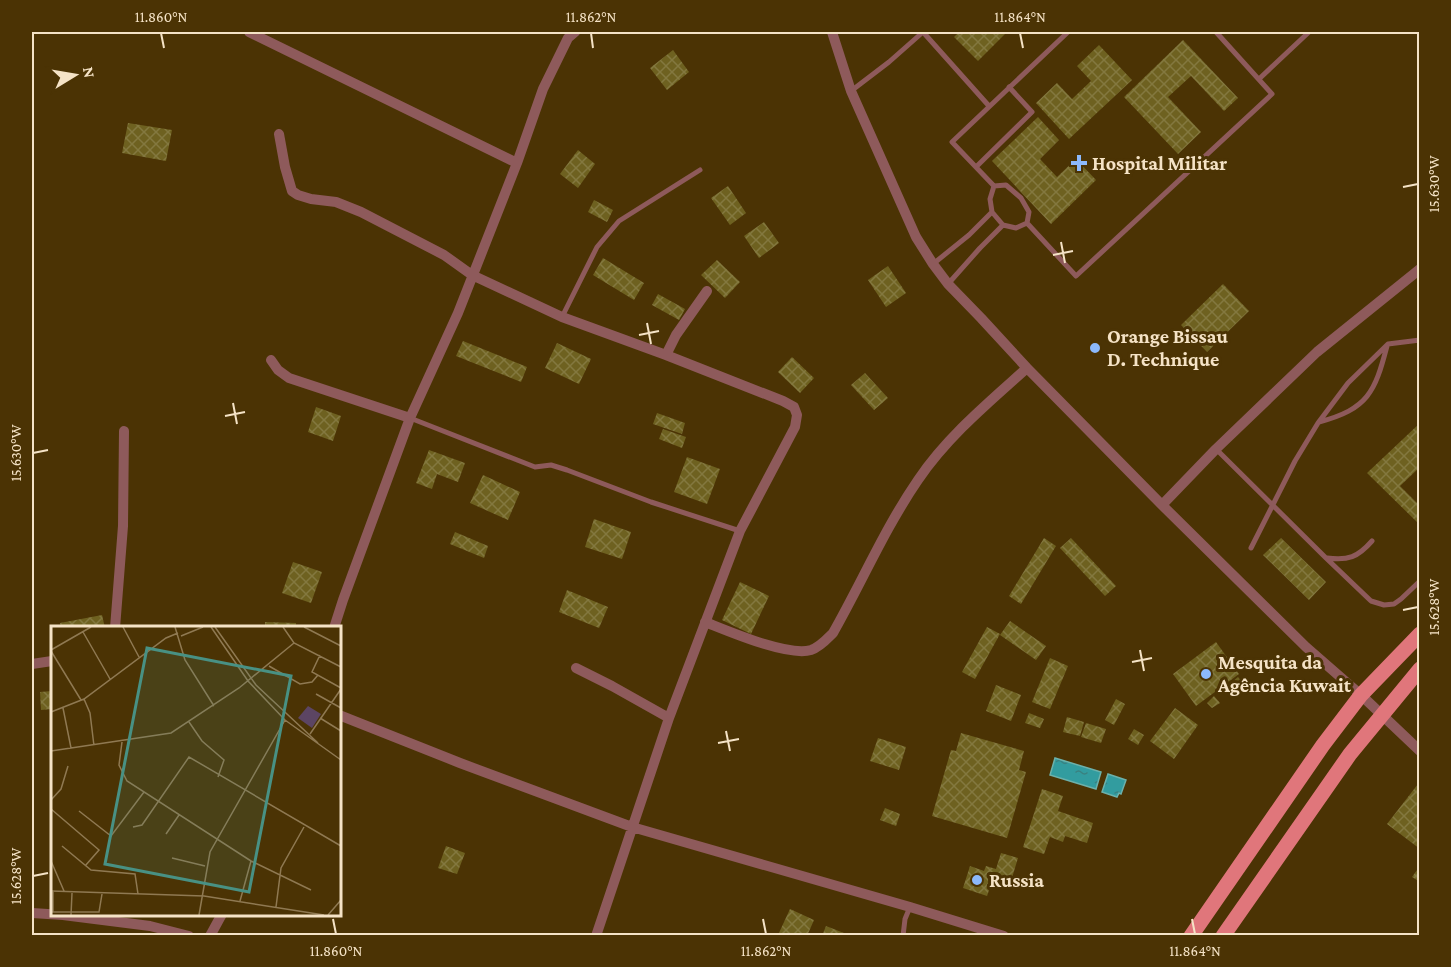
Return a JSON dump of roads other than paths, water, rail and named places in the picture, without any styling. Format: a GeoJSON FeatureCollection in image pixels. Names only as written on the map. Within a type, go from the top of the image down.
{"type":"FeatureCollection","features":[{"type":"Feature","properties":{"kind":"main road"},"geometry":{"type":"LineString","coordinates":[[1191,936],[1361,695],[1419,634]]}},
{"type":"Feature","properties":{"kind":"main road"},"geometry":{"type":"LineString","coordinates":[[1223,936],[1350,754],[1419,669]]}},
{"type":"Feature","properties":{"kind":"street"},"geometry":{"type":"LineString","coordinates":[[249,32],[517,163]]}},
{"type":"Feature","properties":{"kind":"street"},"geometry":{"type":"LineString","coordinates":[[335,626],[410,418],[458,313],[517,163],[543,89],[568,38],[575,32]]}},
{"type":"Feature","properties":{"kind":"street"},"geometry":{"type":"LineString","coordinates":[[832,32],[851,91],[916,237],[948,284],[1027,368],[1306,648],[1361,695],[1419,751]]}},
{"type":"Feature","properties":{"kind":"street"},"geometry":{"type":"LineString","coordinates":[[279,134],[292,191],[298,195],[336,202],[361,212],[444,255],[472,275],[562,317],[666,355],[794,407],[797,415],[795,427],[740,531],[669,718],[596,936]]}},
{"type":"Feature","properties":{"kind":"street"},"geometry":{"type":"LineString","coordinates":[[1162,505],[1216,449],[1317,352],[1419,269]]}},
{"type":"Feature","properties":{"kind":"street"},"geometry":{"type":"LineString","coordinates":[[666,355],[676,335],[707,291]]}},
{"type":"Feature","properties":{"kind":"street"},"geometry":{"type":"LineString","coordinates":[[271,360],[278,370],[289,378],[410,418]]}},
{"type":"Feature","properties":{"kind":"street"},"geometry":{"type":"LineString","coordinates":[[705,622],[786,650],[810,651],[822,644],[833,633],[899,509],[919,478],[946,444],[1027,368]]}},
{"type":"Feature","properties":{"kind":"street"},"geometry":{"type":"LineString","coordinates":[[115,626],[123,526],[124,431]]}},
{"type":"Feature","properties":{"kind":"street"},"geometry":{"type":"LineString","coordinates":[[32,664],[51,661]]}},
{"type":"Feature","properties":{"kind":"street"},"geometry":{"type":"LineString","coordinates":[[576,668],[669,718]]}},
{"type":"Feature","properties":{"kind":"street"},"geometry":{"type":"LineString","coordinates":[[340,715],[459,763],[632,827],[1004,936]]}},
{"type":"Feature","properties":{"kind":"street"},"geometry":{"type":"LineString","coordinates":[[32,913],[51,914]]}},
{"type":"Feature","properties":{"kind":"street"},"geometry":{"type":"LineString","coordinates":[[71,916],[150,926],[189,936]]}},
{"type":"Feature","properties":{"kind":"street"},"geometry":{"type":"LineString","coordinates":[[210,936],[221,916]]}},
{"type":"Feature","properties":{"kind":"lane"},"geometry":{"type":"LineString","coordinates":[[851,91],[923,32],[989,106]]}},
{"type":"Feature","properties":{"kind":"lane"},"geometry":{"type":"LineString","coordinates":[[994,186],[952,142],[1068,32]]}},
{"type":"Feature","properties":{"kind":"lane"},"geometry":{"type":"LineString","coordinates":[[1027,223],[1076,276],[1272,94],[1216,32]]}},
{"type":"Feature","properties":{"kind":"lane"},"geometry":{"type":"LineString","coordinates":[[1259,79],[1309,32]]}},
{"type":"Feature","properties":{"kind":"lane"},"geometry":{"type":"LineString","coordinates":[[976,167],[1032,112],[1009,87]]}},
{"type":"Feature","properties":{"kind":"lane"},"geometry":{"type":"LineString","coordinates":[[562,317],[597,247],[620,221],[700,170]]}},
{"type":"Feature","properties":{"kind":"lane"},"geometry":{"type":"LineString","coordinates":[[994,186],[1006,185],[1021,198],[1029,212],[1027,223]]}},
{"type":"Feature","properties":{"kind":"lane"},"geometry":{"type":"LineString","coordinates":[[994,186],[990,199],[992,212],[1003,225],[1016,228],[1027,223]]}},
{"type":"Feature","properties":{"kind":"lane"},"geometry":{"type":"LineString","coordinates":[[933,264],[969,235],[992,212]]}},
{"type":"Feature","properties":{"kind":"lane"},"geometry":{"type":"LineString","coordinates":[[948,284],[1003,225]]}},
{"type":"Feature","properties":{"kind":"lane"},"geometry":{"type":"LineString","coordinates":[[1251,548],[1295,461],[1318,423],[1348,382],[1388,344],[1419,340]]}},
{"type":"Feature","properties":{"kind":"lane"},"geometry":{"type":"LineString","coordinates":[[1318,423],[1350,411],[1366,399],[1375,384],[1388,344]]}},
{"type":"Feature","properties":{"kind":"lane"},"geometry":{"type":"LineString","coordinates":[[410,418],[535,467],[551,465],[651,502],[740,531]]}},
{"type":"Feature","properties":{"kind":"lane"},"geometry":{"type":"LineString","coordinates":[[1216,449],[1371,601],[1384,605],[1394,604],[1419,581]]}},
{"type":"Feature","properties":{"kind":"lane"},"geometry":{"type":"LineString","coordinates":[[1326,558],[1340,560],[1353,557],[1372,541]]}},
{"type":"Feature","properties":{"kind":"lane"},"geometry":{"type":"LineString","coordinates":[[903,936],[905,919],[910,907]]}},
{"type":"Feature","properties":{"kind":"water"},"geometry":{"type":"Polygon","coordinates":[[[1055,758],[1101,772],[1096,789],[1050,775],[1055,758]]]}},
{"type":"Feature","properties":{"kind":"water"},"geometry":{"type":"Polygon","coordinates":[[[1108,774],[1126,780],[1121,794],[1119,793],[1117,797],[1102,792],[1108,774]]]}},
{"type":"Feature","properties":{"kind":"place","name":"Hospital Militar"},"geometry":{"type":"Point","coordinates":[1079,163]}},
{"type":"Feature","properties":{"kind":"place","name":"Orange Bissau D. Technique"},"geometry":{"type":"Point","coordinates":[1095,348]}},
{"type":"Feature","properties":{"kind":"place","name":"Mesquita da Agência Kuwait"},"geometry":{"type":"Point","coordinates":[1206,674]}},
{"type":"Feature","properties":{"kind":"place","name":"Russia"},"geometry":{"type":"Point","coordinates":[977,880]}}]}
